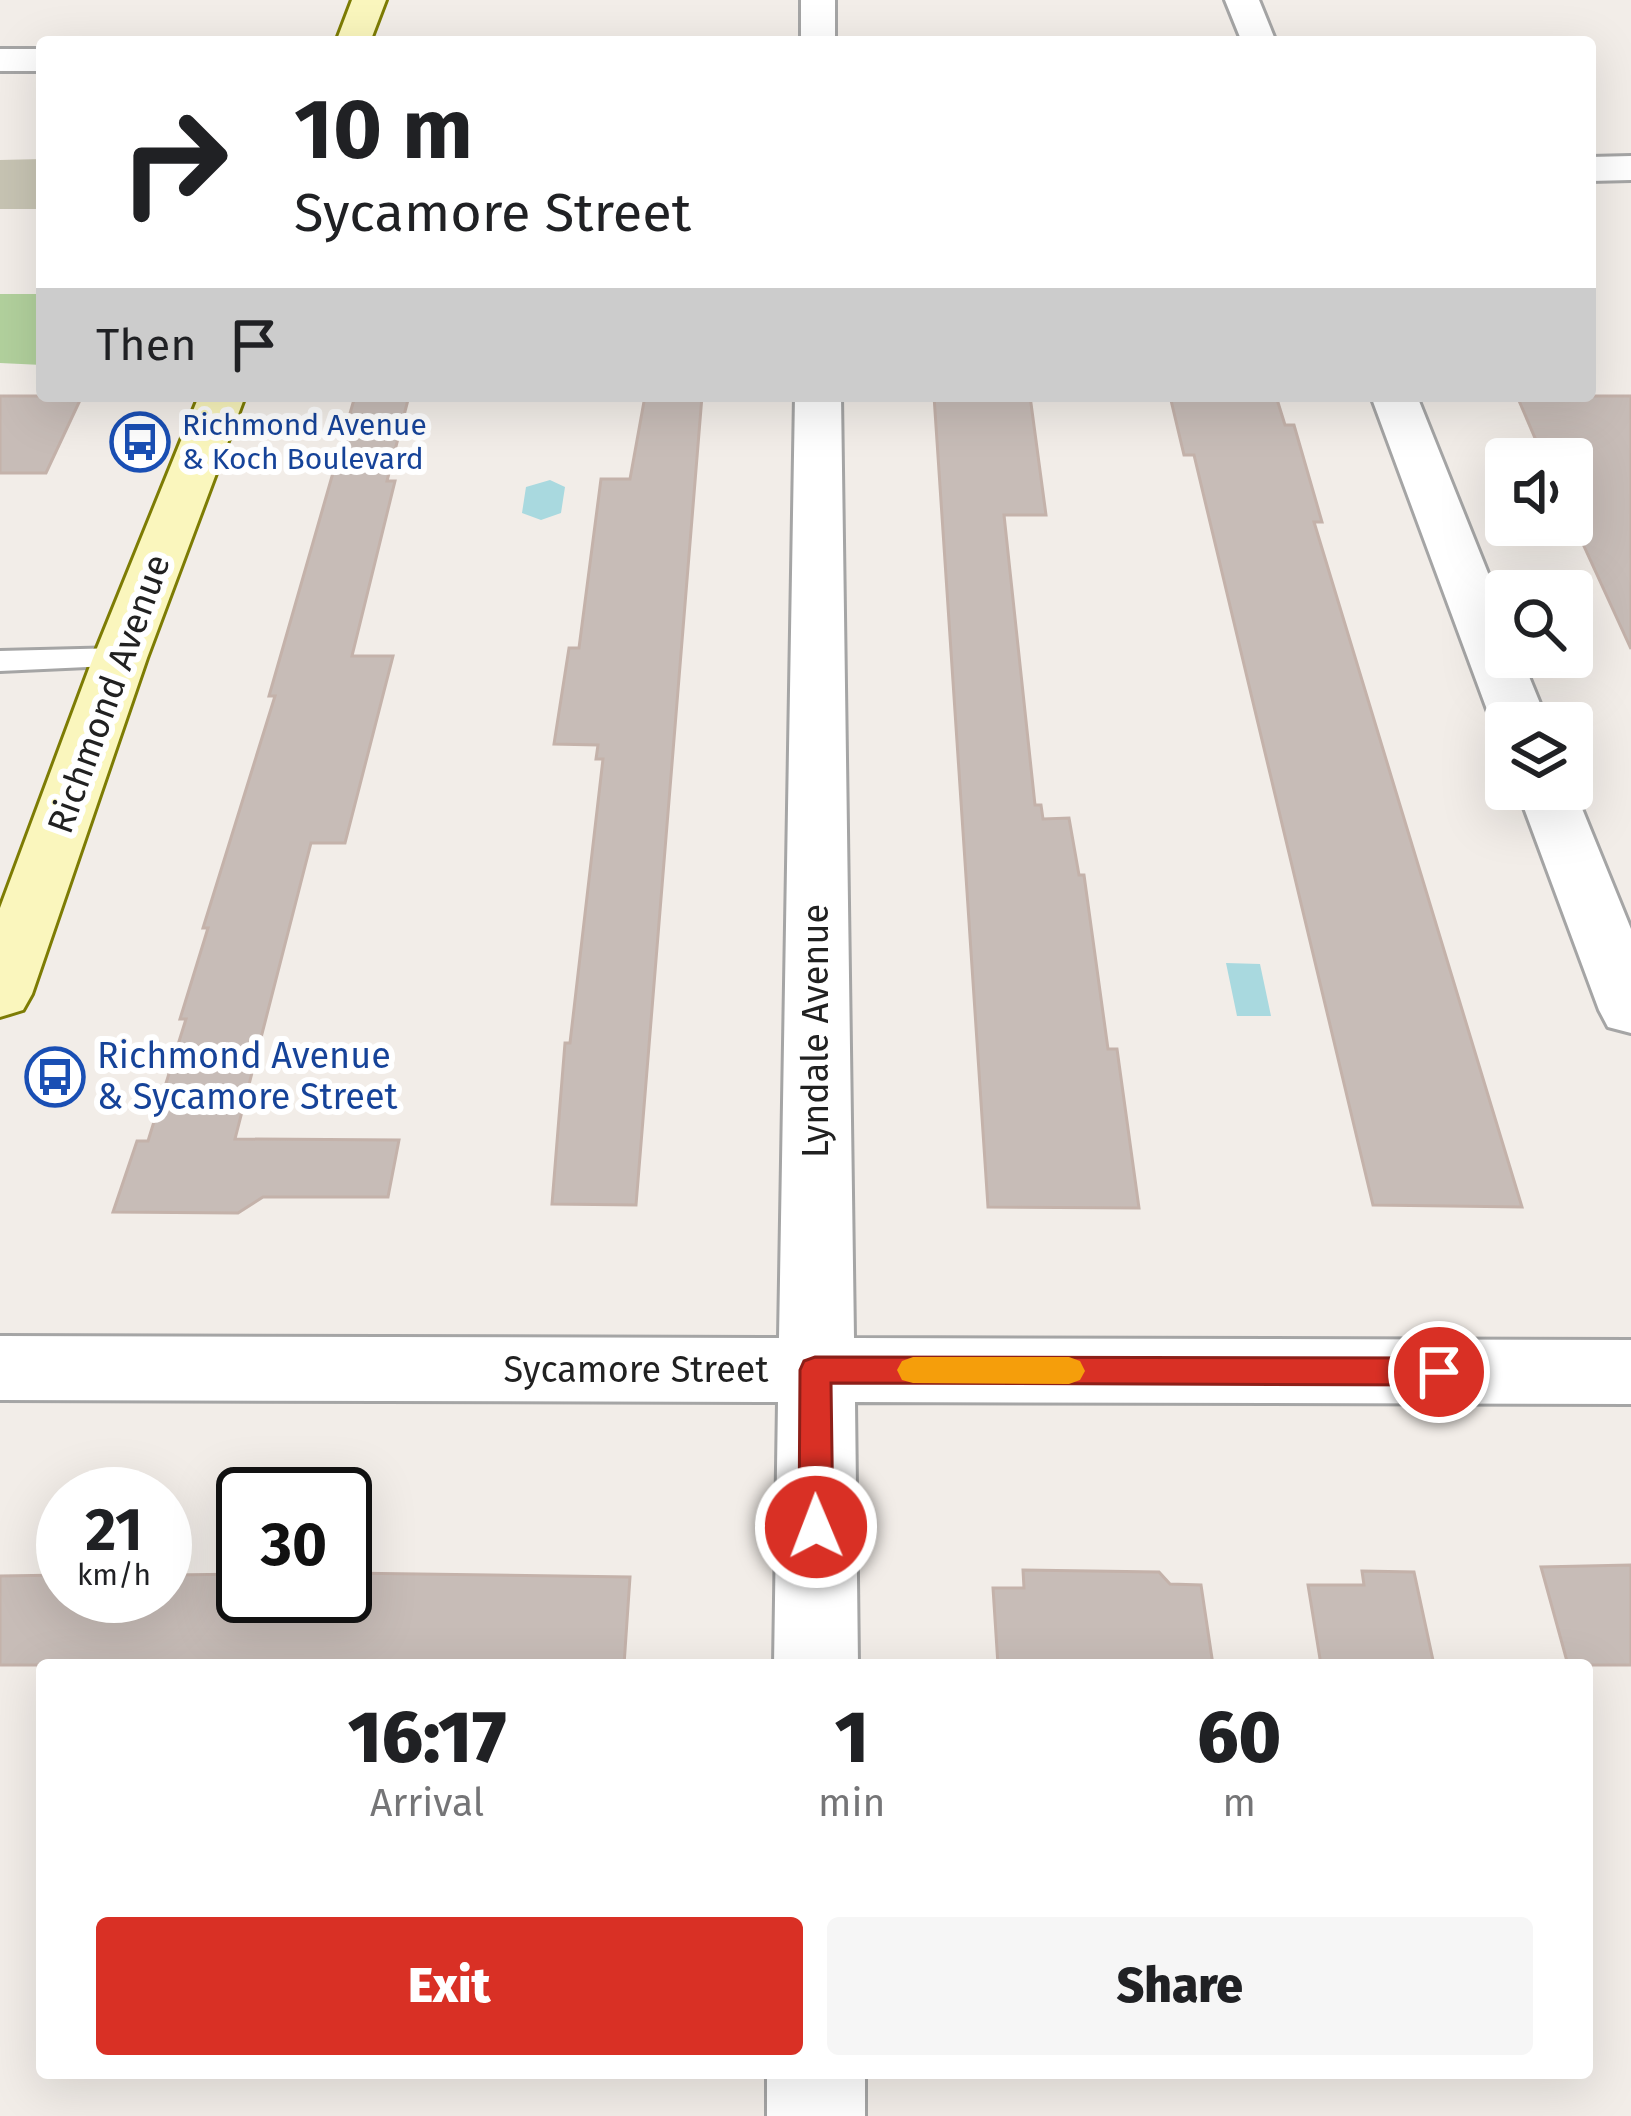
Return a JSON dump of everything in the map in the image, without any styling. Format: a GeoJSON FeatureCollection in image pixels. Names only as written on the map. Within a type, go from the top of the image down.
{"type":"FeatureCollection","features":[{"type":"Feature","properties":{"kind":"main road"},"geometry":{"type":"LineString","coordinates":[[355,36],[369,0]]}},
{"type":"Feature","properties":{"kind":"main road","name":"Richmond Avenue"},"geometry":{"type":"LineString","coordinates":[[0,994],[120,658],[220,402]]}},
{"type":"Feature","properties":{"kind":"street"},"geometry":{"type":"LineString","coordinates":[[818,0],[818,36]]}},
{"type":"Feature","properties":{"kind":"street"},"geometry":{"type":"LineString","coordinates":[[1243,0],[1256,36]]}},
{"type":"Feature","properties":{"kind":"street"},"geometry":{"type":"LineString","coordinates":[[0,60],[36,60]]}},
{"type":"Feature","properties":{"kind":"street"},"geometry":{"type":"LineString","coordinates":[[1596,169],[1631,168]]}},
{"type":"Feature","properties":{"kind":"street","name":"Lyndale Avenue"},"geometry":{"type":"LineString","coordinates":[[816,1659],[818,402]]}},
{"type":"Feature","properties":{"kind":"street"},"geometry":{"type":"LineString","coordinates":[[1396,402],[1512,702]]}},
{"type":"Feature","properties":{"kind":"street"},"geometry":{"type":"LineString","coordinates":[[1554,810],[1631,1010]]}},
{"type":"Feature","properties":{"kind":"street","name":"Sycamore Street"},"geometry":{"type":"LineString","coordinates":[[0,1368],[1631,1372]]}},
{"type":"Feature","properties":{"kind":"street"},"geometry":{"type":"LineString","coordinates":[[816,2079],[816,2116]]}},
{"type":"Feature","properties":{"kind":"lane"},"geometry":{"type":"LineString","coordinates":[[0,661],[120,658]]}},
{"type":"Feature","properties":{"kind":"shaded area"},"geometry":{"type":"Polygon","coordinates":[[[36,159],[36,209],[0,209],[0,160],[36,159]]]}},
{"type":"Feature","properties":{"kind":"green space"},"geometry":{"type":"Polygon","coordinates":[[[0,294],[36,294],[36,365],[0,363],[0,294]]]}},
{"type":"Feature","properties":{"kind":"water"},"geometry":{"type":"Polygon","coordinates":[[[550,480],[565,487],[561,513],[541,520],[522,513],[526,487],[550,480]]]}},
{"type":"Feature","properties":{"kind":"water"},"geometry":{"type":"Polygon","coordinates":[[[1226,963],[1260,964],[1271,1016],[1237,1016],[1226,963]]]}},
{"type":"Feature","properties":{"kind":"building"},"geometry":{"type":"Polygon","coordinates":[[[0,396],[79,402],[46,473],[0,473],[0,396]]]}},
{"type":"Feature","properties":{"kind":"building"},"geometry":{"type":"Polygon","coordinates":[[[1596,396],[1631,396],[1631,649],[1584,546],[1593,546],[1593,438],[1535,438],[1520,402],[1596,402],[1596,396]]]}},
{"type":"Feature","properties":{"kind":"building"},"geometry":{"type":"Polygon","coordinates":[[[353,402],[407,402],[387,481],[395,481],[352,656],[393,656],[345,843],[311,843],[235,1139],[399,1140],[388,1197],[263,1197],[238,1213],[113,1212],[137,1141],[148,1141],[186,1019],[180,1019],[208,928],[203,928],[275,696],[269,696],[353,402]]]}},
{"type":"Feature","properties":{"kind":"building"},"geometry":{"type":"Polygon","coordinates":[[[644,402],[702,402],[636,1205],[552,1204],[565,1043],[570,1043],[603,759],[596,759],[598,745],[554,744],[569,648],[579,648],[601,479],[630,479],[644,402]]]}},
{"type":"Feature","properties":{"kind":"building"},"geometry":{"type":"Polygon","coordinates":[[[934,402],[1031,402],[1046,515],[1004,515],[1035,805],[1041,805],[1043,819],[1069,818],[1079,875],[1084,875],[1108,1049],[1117,1049],[1139,1208],[988,1207],[934,402]]]}},
{"type":"Feature","properties":{"kind":"building"},"geometry":{"type":"Polygon","coordinates":[[[1171,402],[1278,402],[1285,425],[1294,425],[1322,522],[1314,522],[1522,1207],[1373,1205],[1194,455],[1184,455],[1171,402]]]}},
{"type":"Feature","properties":{"kind":"building"},"geometry":{"type":"Polygon","coordinates":[[[1631,1565],[1631,1665],[1566,1659],[1541,1567],[1631,1565]]]}},
{"type":"Feature","properties":{"kind":"building"},"geometry":{"type":"Polygon","coordinates":[[[1023,1570],[1159,1572],[1170,1584],[1201,1585],[1212,1659],[998,1659],[993,1588],[1024,1588],[1023,1570]]]}},
{"type":"Feature","properties":{"kind":"building"},"geometry":{"type":"Polygon","coordinates":[[[1362,1571],[1414,1572],[1433,1659],[1320,1659],[1308,1585],[1364,1585],[1362,1571]]]}},
{"type":"Feature","properties":{"kind":"building"},"geometry":{"type":"Polygon","coordinates":[[[372,1573],[630,1577],[624,1659],[36,1659],[36,1665],[0,1665],[0,1576],[36,1575],[36,1623],[192,1623],[192,1575],[216,1574],[216,1623],[372,1623],[372,1573]]]}},
{"type":"Feature","properties":{"kind":"slow traffic"},"geometry":{"type":"LineString","coordinates":[[913,1370],[1069,1371]]}},
{"type":"Feature","properties":{"kind":"place","name":"Richmond Avenue & Koch Boulevard"},"geometry":{"type":"Point","coordinates":[140,442]}},
{"type":"Feature","properties":{"kind":"place","name":"Richmond Avenue & Sycamore Street"},"geometry":{"type":"Point","coordinates":[55,1077]}},
{"type":"Feature","properties":{"kind":"route"},"geometry":{"type":"LineString","coordinates":[[816,1527],[815,1370],[1439,1372]]}}]}
